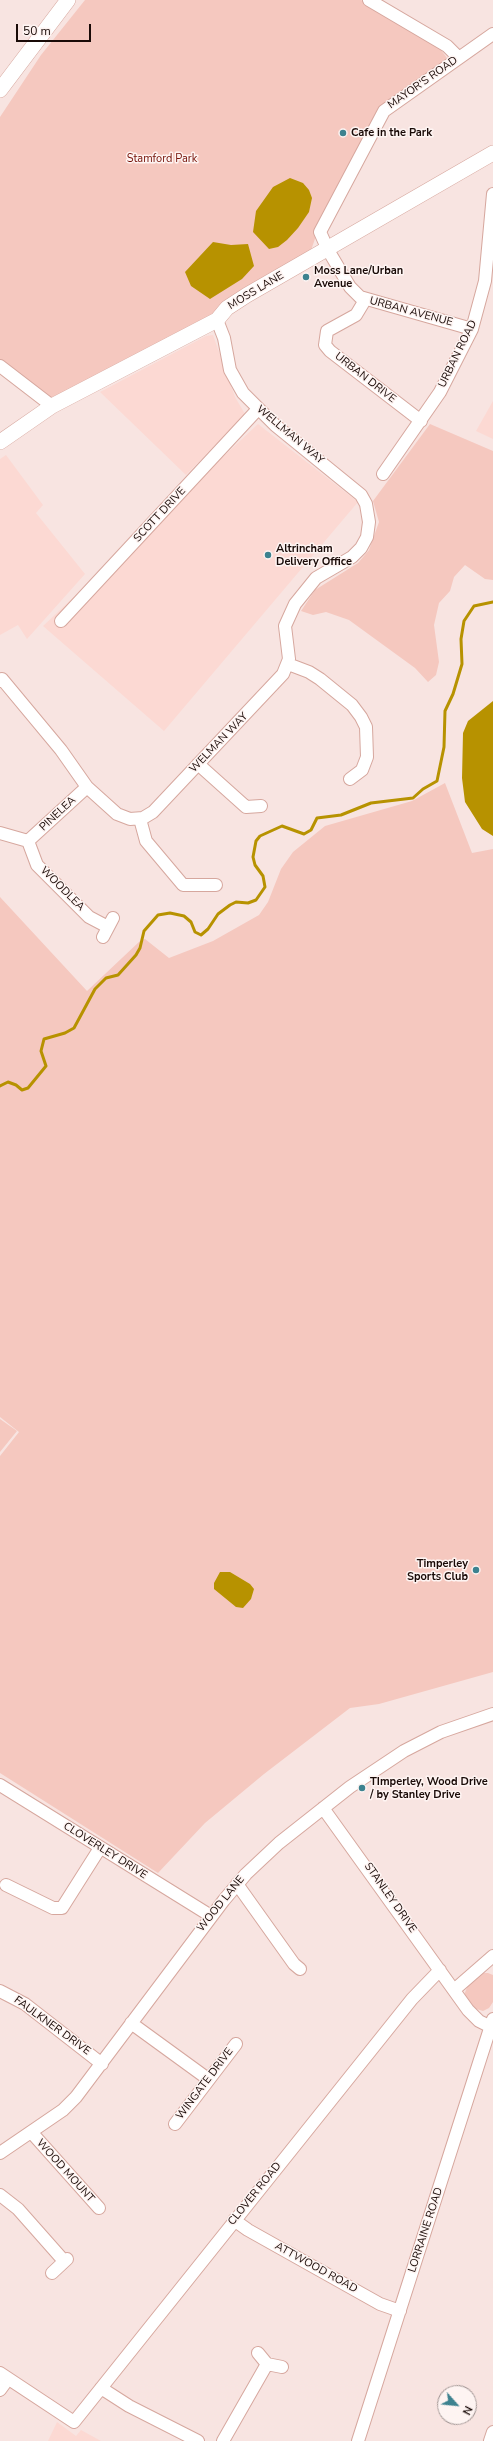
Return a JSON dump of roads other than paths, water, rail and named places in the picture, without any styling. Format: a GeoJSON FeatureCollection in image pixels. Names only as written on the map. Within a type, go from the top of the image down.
{"type":"FeatureCollection","features":[{"type":"Feature","properties":{"kind":"street"},"geometry":{"type":"LineString","coordinates":[[0,90],[17,65],[68,0]]}},
{"type":"Feature","properties":{"kind":"street"},"geometry":{"type":"LineString","coordinates":[[369,0],[447,46],[459,58]]}},
{"type":"Feature","properties":{"kind":"street","name":"MAYOR'S ROAD"},"geometry":{"type":"LineString","coordinates":[[328,250],[322,239],[321,230],[382,114],[394,103],[493,34]]}},
{"type":"Feature","properties":{"kind":"street","name":"MOSS LANE"},"geometry":{"type":"LineString","coordinates":[[0,442],[52,406],[217,320],[227,308],[247,295],[328,250],[493,154]]}},
{"type":"Feature","properties":{"kind":"street","name":"URBAN ROAD"},"geometry":{"type":"LineString","coordinates":[[383,474],[421,421],[448,378],[472,329],[485,280],[493,198]]}},
{"type":"Feature","properties":{"kind":"street","name":"URBAN AVENUE"},"geometry":{"type":"LineString","coordinates":[[328,250],[352,290],[365,300],[472,329]]}},
{"type":"Feature","properties":{"kind":"street","name":"URBAN DRIVE"},"geometry":{"type":"LineString","coordinates":[[365,300],[356,315],[327,331],[325,344],[330,351],[421,421]]}},
{"type":"Feature","properties":{"kind":"street","name":"WELLMAN WAY"},"geometry":{"type":"LineString","coordinates":[[217,320],[224,338],[232,374],[243,393],[258,409],[361,495],[366,504],[369,522],[365,542],[352,557],[316,578],[295,604],[285,626],[288,664]]}},
{"type":"Feature","properties":{"kind":"street"},"geometry":{"type":"LineString","coordinates":[[0,366],[52,406]]}},
{"type":"Feature","properties":{"kind":"street","name":"SCOTT DRIVE"},"geometry":{"type":"LineString","coordinates":[[61,621],[258,409]]}},
{"type":"Feature","properties":{"kind":"street"},"geometry":{"type":"LineString","coordinates":[[288,664],[320,678],[352,705],[361,717],[368,741],[370,768],[350,779]]}},
{"type":"Feature","properties":{"kind":"street","name":"WELMAN WAY"},"geometry":{"type":"LineString","coordinates":[[140,819],[153,812],[276,683],[288,664]]}},
{"type":"Feature","properties":{"kind":"street"},"geometry":{"type":"LineString","coordinates":[[1,680],[69,760],[87,787],[117,814],[130,819],[140,819],[146,841],[183,885],[216,885]]}},
{"type":"Feature","properties":{"kind":"street"},"geometry":{"type":"LineString","coordinates":[[198,764],[246,807],[261,806]]}},
{"type":"Feature","properties":{"kind":"street","name":"PINELEA"},"geometry":{"type":"LineString","coordinates":[[28,841],[87,787]]}},
{"type":"Feature","properties":{"kind":"street"},"geometry":{"type":"LineString","coordinates":[[0,833],[28,841]]}},
{"type":"Feature","properties":{"kind":"street","name":"WOODLEA"},"geometry":{"type":"LineString","coordinates":[[28,841],[37,864],[89,917],[108,928]]}},
{"type":"Feature","properties":{"kind":"street","name":"WOOD LANE"},"geometry":{"type":"LineString","coordinates":[[0,2153],[32,2133],[70,2104],[102,2064],[211,1916],[237,1884],[279,1843],[323,1808],[383,1764],[423,1740],[449,1728],[493,1714]]}},
{"type":"Feature","properties":{"kind":"street","name":"CLOVERLEY DRIVE"},"geometry":{"type":"LineString","coordinates":[[0,1786],[211,1916]]}},
{"type":"Feature","properties":{"kind":"street","name":"STANLEY DRIVE"},"geometry":{"type":"LineString","coordinates":[[323,1808],[474,2016],[492,2023]]}},
{"type":"Feature","properties":{"kind":"street"},"geometry":{"type":"LineString","coordinates":[[6,1885],[53,1908],[62,1908],[100,1848]]}},
{"type":"Feature","properties":{"kind":"street"},"geometry":{"type":"LineString","coordinates":[[237,1884],[294,1964],[300,1969]]}},
{"type":"Feature","properties":{"kind":"street"},"geometry":{"type":"LineString","coordinates":[[454,1990],[493,1956]]}},
{"type":"Feature","properties":{"kind":"street","name":"CLOVER ROAD"},"geometry":{"type":"LineString","coordinates":[[4,2376],[74,2422],[412,1999],[440,1970]]}},
{"type":"Feature","properties":{"kind":"street","name":"FAULKNER DRIVE"},"geometry":{"type":"LineString","coordinates":[[0,1991],[25,2004],[102,2064]]}},
{"type":"Feature","properties":{"kind":"street","name":"LORRAINE ROAD"},"geometry":{"type":"LineString","coordinates":[[358,2441],[492,2023]]}},
{"type":"Feature","properties":{"kind":"street"},"geometry":{"type":"LineString","coordinates":[[131,2024],[208,2079]]}},
{"type":"Feature","properties":{"kind":"street","name":"WINGATE DRIVE"},"geometry":{"type":"LineString","coordinates":[[175,2124],[236,2044]]}},
{"type":"Feature","properties":{"kind":"street","name":"WOOD MOUNT"},"geometry":{"type":"LineString","coordinates":[[32,2133],[99,2208]]}},
{"type":"Feature","properties":{"kind":"street"},"geometry":{"type":"LineString","coordinates":[[0,2195],[18,2209],[66,2260],[52,2273]]}},
{"type":"Feature","properties":{"kind":"street","name":"ATTWOOD ROAD"},"geometry":{"type":"LineString","coordinates":[[234,2220],[248,2230],[380,2304],[400,2311]]}},
{"type":"Feature","properties":{"kind":"street"},"geometry":{"type":"LineString","coordinates":[[258,2353],[267,2364],[282,2367]]}},
{"type":"Feature","properties":{"kind":"street"},"geometry":{"type":"LineString","coordinates":[[223,2441],[267,2364]]}},
{"type":"Feature","properties":{"kind":"street"},"geometry":{"type":"LineString","coordinates":[[0,2390],[4,2376]]}},
{"type":"Feature","properties":{"kind":"street"},"geometry":{"type":"LineString","coordinates":[[101,2388],[129,2406],[198,2441]]}},
{"type":"Feature","properties":{"kind":"street"},"geometry":{"type":"LineString","coordinates":[[490,2441],[493,2432]]}},
{"type":"Feature","properties":{"kind":"waterway"},"geometry":{"type":"LineString","coordinates":[[0,1086],[8,1082],[16,1085],[22,1090],[28,1088],[46,1066],[41,1051],[44,1039],[65,1033],[74,1028],[95,989],[106,978],[118,975],[136,955],[140,948],[144,931],[158,915],[170,913],[184,916],[191,922],[195,932],[201,935],[208,929],[218,914],[230,905],[236,902],[248,903],[256,900],[265,887],[263,876],[255,865],[253,857],[256,841],[260,836],[282,826],[304,834],[311,830],[317,818],[341,815],[371,803],[413,798],[423,789],[437,781],[444,747],[445,711],[453,694],[462,664],[461,639],[464,621],[474,606],[493,602]]}},
{"type":"Feature","properties":{"kind":"place","name":"Cafe in the Park"},"geometry":{"type":"Point","coordinates":[343,133]}},
{"type":"Feature","properties":{"kind":"place","name":"Moss Lane/Urban Avenue"},"geometry":{"type":"Point","coordinates":[306,277]}},
{"type":"Feature","properties":{"kind":"place","name":"Altrincham Delivery Office"},"geometry":{"type":"Point","coordinates":[268,555]}},
{"type":"Feature","properties":{"kind":"place","name":"Timperley Sports Club"},"geometry":{"type":"Point","coordinates":[476,1570]}},
{"type":"Feature","properties":{"kind":"place","name":"TImperley, Wood Drive / by Stanley Drive"},"geometry":{"type":"Point","coordinates":[362,1788]}},
{"type":"Feature","properties":{"kind":"park label","name":"Stamford Park"},"geometry":{"type":"Point","coordinates":[162,159]}}]}
